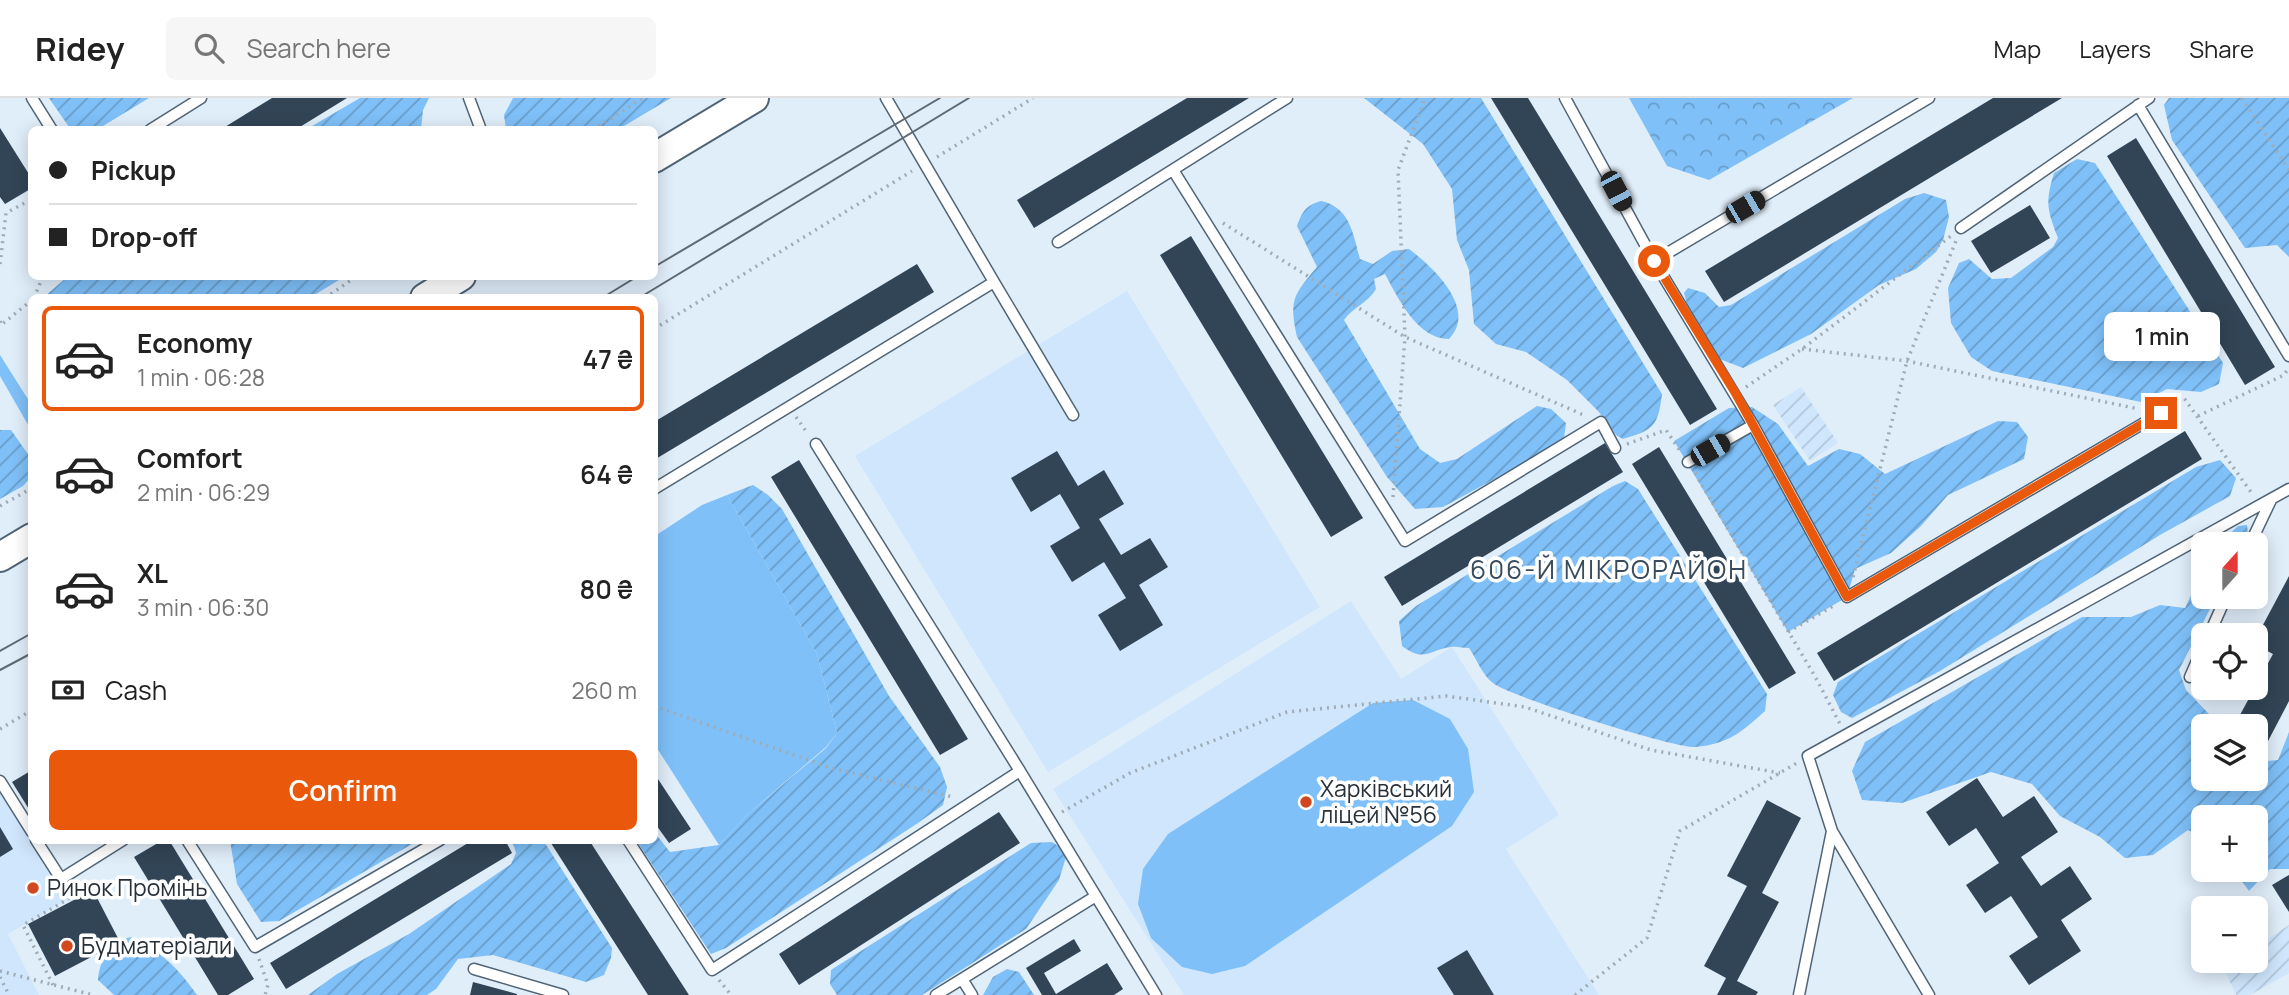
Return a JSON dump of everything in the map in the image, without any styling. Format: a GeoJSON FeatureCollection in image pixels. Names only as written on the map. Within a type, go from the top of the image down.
{"type":"FeatureCollection","features":[{"type":"Feature","properties":{"kind":"main road"},"geometry":{"type":"LineString","coordinates":[[658,156],[754,98]]}},
{"type":"Feature","properties":{"kind":"main road"},"geometry":{"type":"LineString","coordinates":[[432,294],[454,280]]}},
{"type":"Feature","properties":{"kind":"main road"},"geometry":{"type":"LineString","coordinates":[[0,557],[28,540]]}},
{"type":"Feature","properties":{"kind":"lane"},"geometry":{"type":"LineString","coordinates":[[32,98],[50,126]]}},
{"type":"Feature","properties":{"kind":"lane"},"geometry":{"type":"LineString","coordinates":[[156,126],[201,98]]}},
{"type":"Feature","properties":{"kind":"lane"},"geometry":{"type":"LineString","coordinates":[[469,98],[480,126]]}},
{"type":"Feature","properties":{"kind":"lane"},"geometry":{"type":"LineString","coordinates":[[886,98],[1073,415]]}},
{"type":"Feature","properties":{"kind":"lane"},"geometry":{"type":"LineString","coordinates":[[1058,242],[1287,98]]}},
{"type":"Feature","properties":{"kind":"lane"},"geometry":{"type":"LineString","coordinates":[[1565,98],[1654,261],[1736,394],[1847,597],[2161,413]]}},
{"type":"Feature","properties":{"kind":"lane"},"geometry":{"type":"LineString","coordinates":[[1654,261],[1929,98]]}},
{"type":"Feature","properties":{"kind":"lane"},"geometry":{"type":"LineString","coordinates":[[1961,228],[2150,98]]}},
{"type":"Feature","properties":{"kind":"lane"},"geometry":{"type":"LineString","coordinates":[[2138,105],[2289,356]]}},
{"type":"Feature","properties":{"kind":"lane"},"geometry":{"type":"LineString","coordinates":[[1173,170],[1405,541],[1601,422],[1615,448]]}},
{"type":"Feature","properties":{"kind":"lane"},"geometry":{"type":"LineString","coordinates":[[658,487],[994,282]]}},
{"type":"Feature","properties":{"kind":"lane"},"geometry":{"type":"LineString","coordinates":[[1688,462],[1753,425]]}},
{"type":"Feature","properties":{"kind":"lane"},"geometry":{"type":"LineString","coordinates":[[816,444],[1157,995]]}},
{"type":"Feature","properties":{"kind":"lane"},"geometry":{"type":"LineString","coordinates":[[1928,995],[1832,831],[1808,756],[2289,489]]}},
{"type":"Feature","properties":{"kind":"lane"},"geometry":{"type":"LineString","coordinates":[[2256,532],[2271,499]]}},
{"type":"Feature","properties":{"kind":"lane"},"geometry":{"type":"LineString","coordinates":[[631,844],[712,970],[1020,771]]}},
{"type":"Feature","properties":{"kind":"lane"},"geometry":{"type":"LineString","coordinates":[[0,781],[28,826]]}},
{"type":"Feature","properties":{"kind":"lane"},"geometry":{"type":"LineString","coordinates":[[1799,995],[1832,831]]}},
{"type":"Feature","properties":{"kind":"lane"},"geometry":{"type":"LineString","coordinates":[[39,844],[61,879],[117,844]]}},
{"type":"Feature","properties":{"kind":"lane"},"geometry":{"type":"LineString","coordinates":[[190,844],[255,947],[433,844]]}},
{"type":"Feature","properties":{"kind":"lane"},"geometry":{"type":"LineString","coordinates":[[936,995],[1096,896]]}},
{"type":"Feature","properties":{"kind":"lane"},"geometry":{"type":"LineString","coordinates":[[474,969],[563,995]]}},
{"type":"Feature","properties":{"kind":"lane"},"geometry":{"type":"LineString","coordinates":[[962,979],[972,995]]}},
{"type":"Feature","properties":{"kind":"path"},"geometry":{"type":"LineString","coordinates":[[599,126],[643,98]]}},
{"type":"Feature","properties":{"kind":"path"},"geometry":{"type":"LineString","coordinates":[[658,327],[1033,98]]}},
{"type":"Feature","properties":{"kind":"path"},"geometry":{"type":"LineString","coordinates":[[1391,520],[1405,337],[1398,170],[1425,98]]}},
{"type":"Feature","properties":{"kind":"path"},"geometry":{"type":"LineString","coordinates":[[2242,98],[2289,170]]}},
{"type":"Feature","properties":{"kind":"path"},"geometry":{"type":"LineString","coordinates":[[0,264],[6,213],[28,201]]}},
{"type":"Feature","properties":{"kind":"path"},"geometry":{"type":"LineString","coordinates":[[1195,205],[1405,337],[1601,422]]}},
{"type":"Feature","properties":{"kind":"path"},"geometry":{"type":"LineString","coordinates":[[1736,394],[1802,349],[1961,228]]}},
{"type":"Feature","properties":{"kind":"path"},"geometry":{"type":"LineString","coordinates":[[1788,632],[1847,597],[1907,360],[1961,228]]}},
{"type":"Feature","properties":{"kind":"path"},"geometry":{"type":"LineString","coordinates":[[331,294],[351,280]]}},
{"type":"Feature","properties":{"kind":"path"},"geometry":{"type":"LineString","coordinates":[[0,321],[1,325],[28,303]]}},
{"type":"Feature","properties":{"kind":"path"},"geometry":{"type":"LineString","coordinates":[[1802,349],[1907,360],[2161,413],[2184,398],[2260,505]]}},
{"type":"Feature","properties":{"kind":"path"},"geometry":{"type":"LineString","coordinates":[[2197,416],[2284,375],[2289,368]]}},
{"type":"Feature","properties":{"kind":"path"},"geometry":{"type":"LineString","coordinates":[[789,407],[816,444]]}},
{"type":"Feature","properties":{"kind":"path"},"geometry":{"type":"LineString","coordinates":[[1615,448],[1666,429],[1817,680],[1845,736]]}},
{"type":"Feature","properties":{"kind":"path"},"geometry":{"type":"LineString","coordinates":[[0,506],[28,490]]}},
{"type":"Feature","properties":{"kind":"path"},"geometry":{"type":"LineString","coordinates":[[1049,819],[1130,773],[1287,712],[1447,696],[1525,707],[1651,750],[1780,773]]}},
{"type":"Feature","properties":{"kind":"path"},"geometry":{"type":"LineString","coordinates":[[658,707],[831,768],[972,802]]}},
{"type":"Feature","properties":{"kind":"path"},"geometry":{"type":"LineString","coordinates":[[0,729],[28,712]]}},
{"type":"Feature","properties":{"kind":"path"},"geometry":{"type":"LineString","coordinates":[[1575,995],[1647,938],[1681,831],[1808,756]]}},
{"type":"Feature","properties":{"kind":"path"},"geometry":{"type":"LineString","coordinates":[[53,985],[23,925],[72,897],[61,879]]}},
{"type":"Feature","properties":{"kind":"path"},"geometry":{"type":"LineString","coordinates":[[255,947],[268,985],[265,995]]}},
{"type":"Feature","properties":{"kind":"path"},"geometry":{"type":"LineString","coordinates":[[0,971],[93,995]]}},
{"type":"Feature","properties":{"kind":"path"},"geometry":{"type":"LineString","coordinates":[[0,977],[9,995]]}},
{"type":"Feature","properties":{"kind":"shaded area"},"geometry":{"type":"Polygon","coordinates":[[[1127,291],[1320,607],[1048,772],[855,456],[1127,291]]]}},
{"type":"Feature","properties":{"kind":"shaded area"},"geometry":{"type":"Polygon","coordinates":[[[1801,387],[1838,443],[1810,461],[1773,405],[1801,387]]]}},
{"type":"Feature","properties":{"kind":"shaded area","name":"Харківський ліцей №56"},"geometry":{"type":"Polygon","coordinates":[[[1351,601],[1401,679],[1452,647],[1559,815],[1506,849],[1599,995],[1184,995],[1053,789],[1351,601]]]}},
{"type":"Feature","properties":{"kind":"shaded area","name":"Ринок Промінь"},"geometry":{"type":"Polygon","coordinates":[[[0,781],[28,827],[28,844],[39,844],[72,897],[8,934],[39,995],[0,995],[0,781]]]}},
{"type":"Feature","properties":{"kind":"shaded area"},"geometry":{"type":"Polygon","coordinates":[[[2289,925],[2289,973],[2250,995],[2236,995],[2226,973],[2268,973],[2268,938],[2289,925]]]}},
{"type":"Feature","properties":{"kind":"green space"},"geometry":{"type":"Polygon","coordinates":[[[49,98],[149,98],[103,126],[68,126],[49,98]]]}},
{"type":"Feature","properties":{"kind":"green space"},"geometry":{"type":"Polygon","coordinates":[[[360,98],[429,98],[423,110],[421,126],[312,126],[360,98]]]}},
{"type":"Feature","properties":{"kind":"green space"},"geometry":{"type":"Polygon","coordinates":[[[513,98],[671,98],[624,126],[506,126],[504,115],[513,98]]]}},
{"type":"Feature","properties":{"kind":"green space"},"geometry":{"type":"Polygon","coordinates":[[[1364,98],[1481,98],[1662,394],[1659,413],[1653,425],[1642,433],[1623,439],[1616,435],[1598,411],[1567,380],[1526,352],[1496,344],[1474,324],[1469,270],[1457,240],[1452,189],[1423,144],[1364,98]]]}},
{"type":"Feature","properties":{"kind":"green space"},"geometry":{"type":"Polygon","coordinates":[[[1629,98],[1853,98],[1709,180],[1667,166],[1629,98]]]}},
{"type":"Feature","properties":{"kind":"green space"},"geometry":{"type":"Polygon","coordinates":[[[2169,98],[2289,98],[2289,257],[2277,245],[2245,248],[2172,140],[2164,105],[2169,98]]]}},
{"type":"Feature","properties":{"kind":"green space"},"geometry":{"type":"Polygon","coordinates":[[[2077,159],[2095,163],[2223,363],[2219,384],[2201,392],[2167,389],[2141,402],[1992,371],[1971,357],[1951,323],[1948,288],[1959,263],[1969,259],[1992,279],[2011,278],[2053,247],[2058,238],[2048,206],[2051,183],[2054,173],[2077,159]]]}},
{"type":"Feature","properties":{"kind":"green space"},"geometry":{"type":"Polygon","coordinates":[[[1924,193],[1946,200],[1949,217],[1943,240],[1936,252],[1916,269],[1879,285],[1811,334],[1743,368],[1717,358],[1689,311],[1684,293],[1688,288],[1705,293],[1719,307],[1731,305],[1905,199],[1924,193]]]}},
{"type":"Feature","properties":{"kind":"green space"},"geometry":{"type":"Polygon","coordinates":[[[1321,201],[1331,204],[1344,215],[1360,259],[1373,264],[1392,251],[1409,249],[1440,277],[1455,302],[1457,327],[1449,339],[1438,337],[1427,332],[1410,316],[1385,274],[1374,279],[1376,289],[1373,294],[1344,320],[1420,449],[1440,463],[1457,459],[1537,406],[1551,409],[1566,423],[1564,438],[1541,454],[1443,507],[1415,509],[1387,477],[1297,337],[1293,315],[1295,299],[1317,267],[1297,226],[1305,210],[1321,201]]]}},
{"type":"Feature","properties":{"kind":"green space"},"geometry":{"type":"Polygon","coordinates":[[[64,280],[339,280],[316,294],[47,294],[64,280]]]}},
{"type":"Feature","properties":{"kind":"green space"},"geometry":{"type":"Polygon","coordinates":[[[0,355],[28,399],[28,425],[0,376],[0,355]]]}},
{"type":"Feature","properties":{"kind":"green space"},"geometry":{"type":"Polygon","coordinates":[[[1752,407],[1778,424],[1808,466],[1839,449],[1860,454],[1885,474],[1998,421],[2017,422],[2028,437],[2024,459],[1948,495],[1921,526],[1891,553],[1855,569],[1847,597],[1788,632],[1674,441],[1729,408],[1752,407]]]}},
{"type":"Feature","properties":{"kind":"green space"},"geometry":{"type":"Polygon","coordinates":[[[0,430],[11,430],[28,454],[28,480],[0,499],[0,430]]]}},
{"type":"Feature","properties":{"kind":"green space"},"geometry":{"type":"Polygon","coordinates":[[[2220,460],[2236,478],[2230,496],[2160,535],[1940,671],[1852,718],[1841,712],[1833,695],[1838,682],[2196,467],[2220,460]]]}},
{"type":"Feature","properties":{"kind":"green space"},"geometry":{"type":"Polygon","coordinates":[[[1625,481],[1638,489],[1767,694],[1765,711],[1726,740],[1696,747],[1658,740],[1505,690],[1489,680],[1469,648],[1451,647],[1422,655],[1402,646],[1399,621],[1416,606],[1625,481]]]}},
{"type":"Feature","properties":{"kind":"green space"},"geometry":{"type":"Polygon","coordinates":[[[753,485],[782,509],[889,696],[940,767],[947,787],[943,805],[918,823],[726,948],[711,954],[639,844],[658,844],[658,837],[670,852],[719,845],[748,814],[826,748],[837,733],[817,654],[727,495],[753,485]]]}},
{"type":"Feature","properties":{"kind":"green space"},"geometry":{"type":"Polygon","coordinates":[[[727,495],[817,654],[837,733],[826,747],[748,814],[719,845],[658,750],[658,534],[702,505],[727,495]]]}},
{"type":"Feature","properties":{"kind":"green space"},"geometry":{"type":"Polygon","coordinates":[[[2247,525],[2248,532],[2232,532],[2238,526],[2247,525]]]}},
{"type":"Feature","properties":{"kind":"green space"},"geometry":{"type":"Polygon","coordinates":[[[2191,595],[2191,609],[2210,609],[2203,623],[2191,623],[2191,646],[2179,670],[2191,700],[2196,700],[2209,714],[2191,714],[2191,791],[2268,791],[2268,761],[2278,760],[2289,732],[2289,869],[2268,871],[2268,805],[2191,805],[2191,832],[2188,830],[2153,855],[2125,858],[2100,837],[2060,816],[2032,784],[1991,772],[1902,803],[1862,800],[1852,771],[1865,742],[2082,617],[2131,617],[2160,605],[2185,608],[2191,595]]]}},
{"type":"Feature","properties":{"kind":"green space"},"geometry":{"type":"Polygon","coordinates":[[[1413,700],[1450,719],[1468,749],[1474,792],[1452,826],[1245,966],[1212,974],[1182,967],[1151,938],[1138,904],[1143,869],[1168,834],[1373,703],[1413,700]]]}},
{"type":"Feature","properties":{"kind":"green space"},"geometry":{"type":"Polygon","coordinates":[[[1052,842],[1060,847],[1066,857],[1059,880],[1026,929],[922,995],[837,995],[830,984],[831,970],[1031,843],[1052,842]]]}},
{"type":"Feature","properties":{"kind":"green space"},"geometry":{"type":"Polygon","coordinates":[[[231,844],[412,844],[279,921],[261,922],[237,884],[231,844]]]}},
{"type":"Feature","properties":{"kind":"green space"},"geometry":{"type":"Polygon","coordinates":[[[513,844],[546,844],[612,948],[604,975],[586,982],[493,955],[458,959],[436,989],[427,995],[308,995],[337,974],[409,934],[511,864],[516,853],[513,844]]]}},
{"type":"Feature","properties":{"kind":"green space"},"geometry":{"type":"Polygon","coordinates":[[[2243,882],[2258,882],[2249,891],[2243,882]]]}},
{"type":"Feature","properties":{"kind":"green space"},"geometry":{"type":"Polygon","coordinates":[[[131,937],[168,961],[197,995],[114,995],[98,980],[101,966],[112,948],[131,937]]]}},
{"type":"Feature","properties":{"kind":"green space"},"geometry":{"type":"Polygon","coordinates":[[[1007,969],[1019,972],[1034,995],[983,995],[993,977],[1007,969]]]}},
{"type":"Feature","properties":{"kind":"building"},"geometry":{"type":"Polygon","coordinates":[[[272,98],[347,98],[302,126],[226,126],[272,98]]]}},
{"type":"Feature","properties":{"kind":"building"},"geometry":{"type":"Polygon","coordinates":[[[1187,98],[1249,98],[1034,228],[1017,200],[1187,98]]]}},
{"type":"Feature","properties":{"kind":"building"},"geometry":{"type":"Polygon","coordinates":[[[1491,98],[1528,98],[1717,409],[1690,425],[1491,98]]]}},
{"type":"Feature","properties":{"kind":"building"},"geometry":{"type":"Polygon","coordinates":[[[1993,98],[2062,98],[1724,302],[1705,271],[1993,98]]]}},
{"type":"Feature","properties":{"kind":"building"},"geometry":{"type":"Polygon","coordinates":[[[0,128],[28,173],[28,190],[5,204],[0,197],[0,128]]]}},
{"type":"Feature","properties":{"kind":"building"},"geometry":{"type":"Polygon","coordinates":[[[2136,138],[2275,367],[2245,385],[2107,156],[2136,138]]]}},
{"type":"Feature","properties":{"kind":"building"},"geometry":{"type":"Polygon","coordinates":[[[2030,205],[2050,238],[1991,273],[1971,241],[2030,205]]]}},
{"type":"Feature","properties":{"kind":"building"},"geometry":{"type":"Polygon","coordinates":[[[1191,236],[1363,518],[1331,537],[1160,255],[1191,236]]]}},
{"type":"Feature","properties":{"kind":"building"},"geometry":{"type":"Polygon","coordinates":[[[917,264],[934,292],[658,458],[658,420],[917,264]]]}},
{"type":"Feature","properties":{"kind":"building"},"geometry":{"type":"Polygon","coordinates":[[[2185,431],[2202,459],[1834,681],[1817,653],[2185,431]]]}},
{"type":"Feature","properties":{"kind":"building"},"geometry":{"type":"Polygon","coordinates":[[[1605,443],[1623,472],[1402,606],[1384,577],[1605,443]]]}},
{"type":"Feature","properties":{"kind":"building"},"geometry":{"type":"Polygon","coordinates":[[[1659,447],[1796,673],[1769,689],[1632,464],[1659,447]]]}},
{"type":"Feature","properties":{"kind":"building"},"geometry":{"type":"Polygon","coordinates":[[[1057,451],[1078,486],[1104,470],[1124,504],[1099,519],[1121,555],[1150,538],[1168,567],[1139,585],[1163,625],[1120,651],[1098,615],[1126,598],[1104,562],[1072,582],[1050,546],[1080,528],[1060,494],[1031,512],[1011,478],[1057,451]]]}},
{"type":"Feature","properties":{"kind":"building"},"geometry":{"type":"Polygon","coordinates":[[[799,460],[968,739],[940,755],[771,477],[799,460]]]}},
{"type":"Feature","properties":{"kind":"building"},"geometry":{"type":"Polygon","coordinates":[[[2289,576],[2289,701],[2268,741],[2268,714],[2240,714],[2248,700],[2268,700],[2268,663],[2273,654],[2268,651],[2268,623],[2264,623],[2289,576]]]}},
{"type":"Feature","properties":{"kind":"building"},"geometry":{"type":"Polygon","coordinates":[[[28,772],[28,808],[12,782],[28,772]]]}},
{"type":"Feature","properties":{"kind":"building"},"geometry":{"type":"Polygon","coordinates":[[[1977,778],[2003,817],[2034,796],[2058,832],[2021,857],[2041,886],[2070,866],[2092,899],[2061,920],[2081,951],[2029,985],[2009,956],[2038,937],[2011,896],[1985,913],[1966,885],[1999,863],[1976,828],[1949,846],[1926,812],[1977,778]]]}},
{"type":"Feature","properties":{"kind":"building"},"geometry":{"type":"Polygon","coordinates":[[[658,779],[691,829],[669,843],[658,828],[658,779]]]}},
{"type":"Feature","properties":{"kind":"building"},"geometry":{"type":"Polygon","coordinates":[[[1767,800],[1801,818],[1762,893],[1779,902],[1737,981],[1758,992],[1756,995],[1717,995],[1726,978],[1704,966],[1747,886],[1727,876],[1767,800]]]}},
{"type":"Feature","properties":{"kind":"building"},"geometry":{"type":"Polygon","coordinates":[[[999,812],[1020,843],[799,985],[779,954],[999,812]]]}},
{"type":"Feature","properties":{"kind":"building"},"geometry":{"type":"Polygon","coordinates":[[[0,827],[13,849],[0,857],[0,827]]]}},
{"type":"Feature","properties":{"kind":"building"},"geometry":{"type":"Polygon","coordinates":[[[156,844],[171,844],[254,979],[228,995],[218,995],[134,857],[156,844]]]}},
{"type":"Feature","properties":{"kind":"building"},"geometry":{"type":"Polygon","coordinates":[[[466,844],[507,844],[512,853],[286,989],[270,963],[466,844]]]}},
{"type":"Feature","properties":{"kind":"building"},"geometry":{"type":"Polygon","coordinates":[[[552,844],[592,844],[689,995],[648,995],[552,844]]]}},
{"type":"Feature","properties":{"kind":"building"},"geometry":{"type":"Polygon","coordinates":[[[2289,875],[2289,912],[2272,885],[2289,875]]]}},
{"type":"Feature","properties":{"kind":"building"},"geometry":{"type":"Polygon","coordinates":[[[93,890],[120,942],[55,976],[28,924],[93,890]]]}},
{"type":"Feature","properties":{"kind":"building"},"geometry":{"type":"Polygon","coordinates":[[[1074,939],[1081,951],[1044,973],[1056,994],[1107,963],[1123,989],[1114,995],[1042,995],[1026,968],[1074,939]]]}},
{"type":"Feature","properties":{"kind":"building"},"geometry":{"type":"Polygon","coordinates":[[[1467,950],[1494,995],[1454,995],[1437,968],[1467,950]]]}},
{"type":"Feature","properties":{"kind":"building"},"geometry":{"type":"Polygon","coordinates":[[[473,982],[517,994],[517,995],[470,995],[473,982]]]}},
{"type":"Feature","properties":{"kind":"tram line"},"geometry":{"type":"LineString","coordinates":[[658,265],[940,98]]}},
{"type":"Feature","properties":{"kind":"tram line"},"geometry":{"type":"LineString","coordinates":[[646,294],[969,98]]}},
{"type":"Feature","properties":{"kind":"tram line"},"geometry":{"type":"LineString","coordinates":[[609,294],[631,280]]}},
{"type":"Feature","properties":{"kind":"tram line"},"geometry":{"type":"LineString","coordinates":[[0,651],[28,635]]}},
{"type":"Feature","properties":{"kind":"tram line"},"geometry":{"type":"LineString","coordinates":[[0,670],[28,655]]}},
{"type":"Feature","properties":{"kind":"place","name":"Харківський ліцей №56"},"geometry":{"type":"Point","coordinates":[1306,802]}},
{"type":"Feature","properties":{"kind":"place","name":"Ринок Промінь"},"geometry":{"type":"Point","coordinates":[33,888]}},
{"type":"Feature","properties":{"kind":"place","name":"Будматеріали"},"geometry":{"type":"Point","coordinates":[67,946]}},
{"type":"Feature","properties":{"kind":"district","name":"606-Й МІКРОРАЙОН"},"geometry":{"type":"Point","coordinates":[1609,570]}},
{"type":"Feature","properties":{"kind":"route"},"geometry":{"type":"LineString","coordinates":[[1654,261],[1736,394],[1847,597],[2161,413]]}}]}
